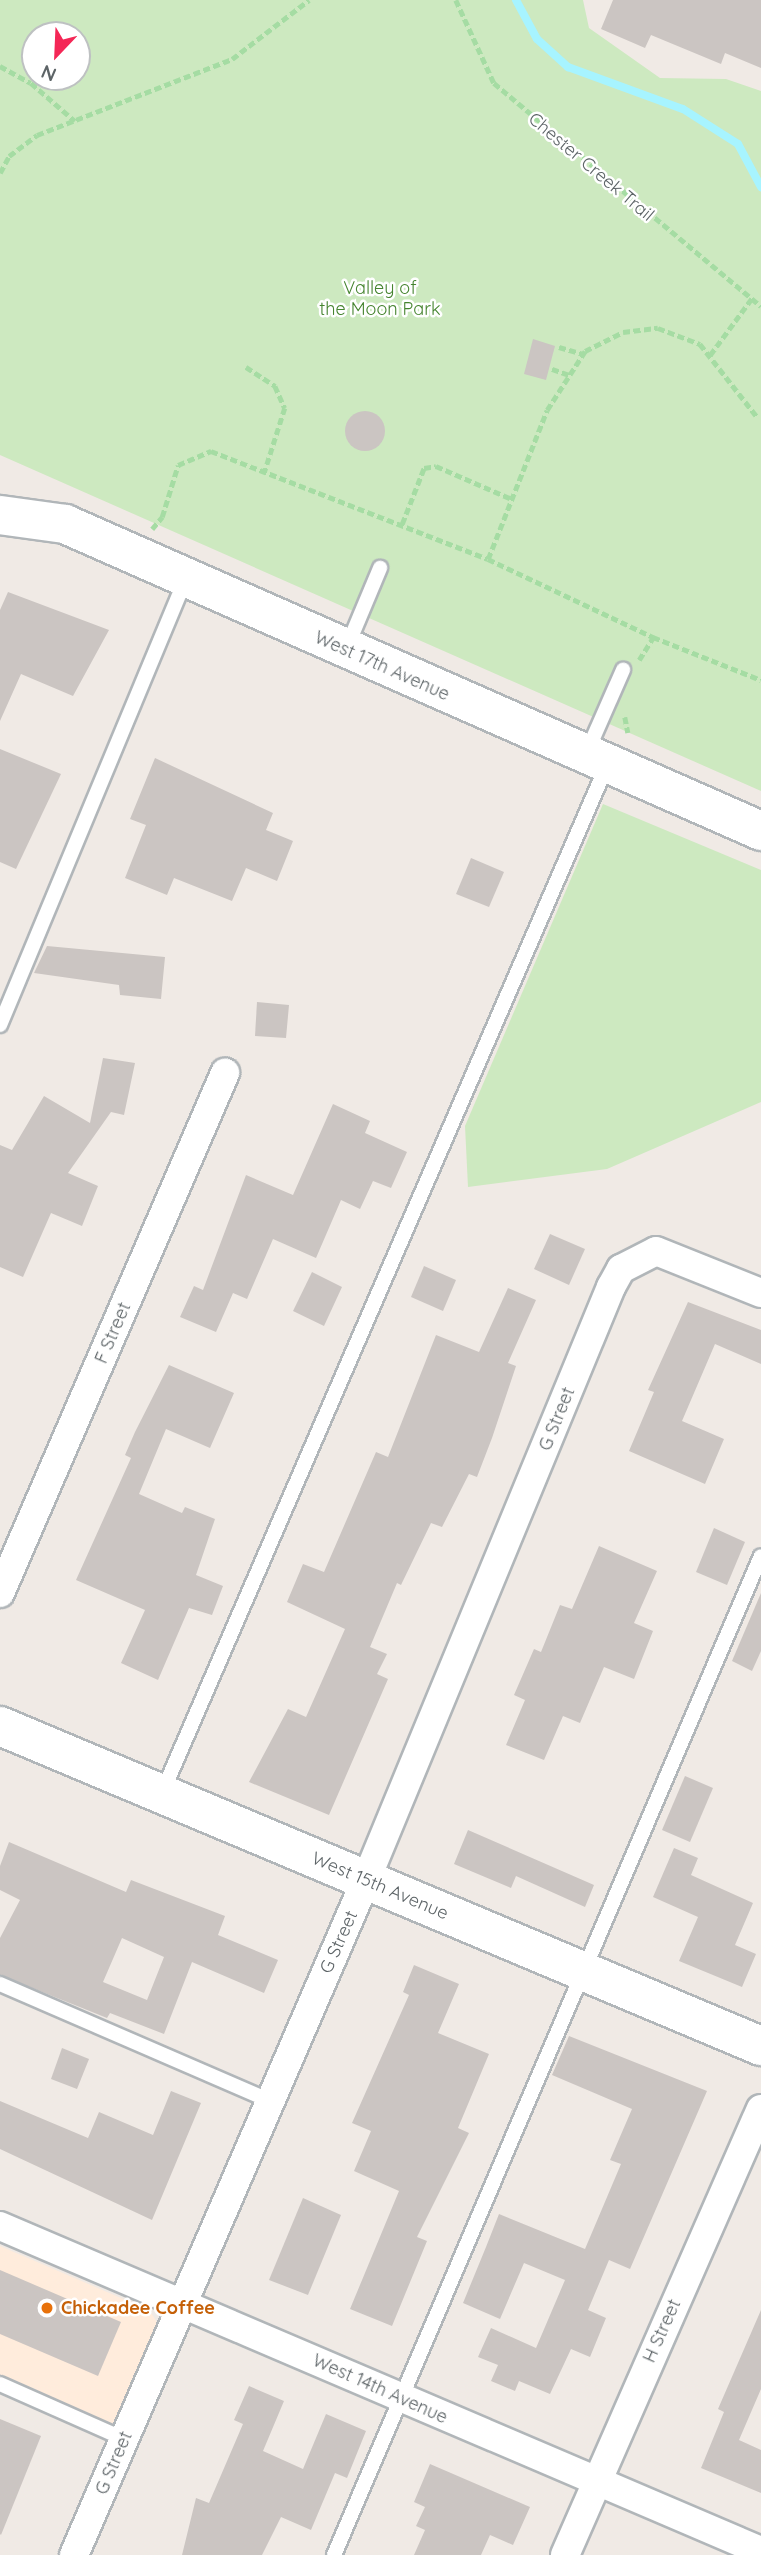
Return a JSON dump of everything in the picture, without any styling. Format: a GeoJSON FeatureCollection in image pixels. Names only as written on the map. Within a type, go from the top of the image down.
{"type":"FeatureCollection","features":[{"type":"Feature","properties":{"kind":"main road","name":"West 17th Avenue"},"geometry":{"type":"LineString","coordinates":[[0,515],[65,524],[761,831]]}},
{"type":"Feature","properties":{"kind":"main road","name":"West 15th Avenue"},"geometry":{"type":"LineString","coordinates":[[0,1726],[761,2046]]}},
{"type":"Feature","properties":{"kind":"street","name":"F Street"},"geometry":{"type":"LineString","coordinates":[[0,1593],[225,1073]]}},
{"type":"Feature","properties":{"kind":"street","name":"G Street"},"geometry":{"type":"LineString","coordinates":[[74,2555],[366,1881],[611,1287],[621,1269],[638,1256],[656,1251],[674,1255],[761,1293]]}},
{"type":"Feature","properties":{"kind":"street","name":"H Street"},"geometry":{"type":"LineString","coordinates":[[565,2555],[761,2109]]}},
{"type":"Feature","properties":{"kind":"street","name":"West 14th Avenue"},"geometry":{"type":"LineString","coordinates":[[0,2226],[185,2303],[596,2483],[761,2551]]}},
{"type":"Feature","properties":{"kind":"lane"},"geometry":{"type":"LineString","coordinates":[[346,649],[380,568]]}},
{"type":"Feature","properties":{"kind":"lane"},"geometry":{"type":"LineString","coordinates":[[0,1025],[186,578]]}},
{"type":"Feature","properties":{"kind":"lane"},"geometry":{"type":"LineString","coordinates":[[162,1794],[596,760],[623,670]]}},
{"type":"Feature","properties":{"kind":"lane"},"geometry":{"type":"LineString","coordinates":[[334,2555],[587,1973],[761,1556]]}},
{"type":"Feature","properties":{"kind":"lane"},"geometry":{"type":"LineString","coordinates":[[0,1984],[270,2101]]}},
{"type":"Feature","properties":{"kind":"lane"},"geometry":{"type":"LineString","coordinates":[[0,2384],[124,2439]]}},
{"type":"Feature","properties":{"kind":"path"},"geometry":{"type":"LineString","coordinates":[[0,173],[9,156],[37,135],[232,59],[309,0]]}},
{"type":"Feature","properties":{"kind":"path","name":"Chester Creek Trail"},"geometry":{"type":"LineString","coordinates":[[456,0],[494,83],[614,189],[761,306]]}},
{"type":"Feature","properties":{"kind":"path"},"geometry":{"type":"LineString","coordinates":[[0,66],[31,83],[75,121]]}},
{"type":"Feature","properties":{"kind":"path"},"geometry":{"type":"LineString","coordinates":[[710,355],[752,298]]}},
{"type":"Feature","properties":{"kind":"path"},"geometry":{"type":"LineString","coordinates":[[488,559],[547,410],[583,354],[623,332],[657,328],[700,344],[758,418]]}},
{"type":"Feature","properties":{"kind":"path"},"geometry":{"type":"LineString","coordinates":[[559,347],[583,354]]}},
{"type":"Feature","properties":{"kind":"path"},"geometry":{"type":"LineString","coordinates":[[246,367],[275,386],[285,408],[265,471]]}},
{"type":"Feature","properties":{"kind":"path"},"geometry":{"type":"LineString","coordinates":[[552,369],[569,375]]}},
{"type":"Feature","properties":{"kind":"path"},"geometry":{"type":"LineString","coordinates":[[145,537],[162,517],[178,465],[211,451],[488,559],[653,637],[761,680]]}},
{"type":"Feature","properties":{"kind":"path"},"geometry":{"type":"LineString","coordinates":[[402,524],[425,468],[436,466],[512,499]]}},
{"type":"Feature","properties":{"kind":"shaded area"},"geometry":{"type":"Polygon","coordinates":[[[0,2246],[149,2310],[155,2319],[159,2327],[112,2438],[0,2390],[0,2246]]]}},
{"type":"Feature","properties":{"kind":"green space","name":"Valley of the Moon Park"},"geometry":{"type":"Polygon","coordinates":[[[0,0],[583,0],[589,28],[660,78],[726,79],[761,91],[761,791],[0,455],[0,0]]]}},
{"type":"Feature","properties":{"kind":"green space"},"geometry":{"type":"Polygon","coordinates":[[[603,804],[761,870],[761,1102],[607,1169],[468,1187],[465,1126],[603,804]]]}},
{"type":"Feature","properties":{"kind":"building"},"geometry":{"type":"Polygon","coordinates":[[[613,0],[761,0],[761,68],[725,53],[721,64],[651,35],[645,48],[601,29],[613,0]]]}},
{"type":"Feature","properties":{"kind":"building"},"geometry":{"type":"Polygon","coordinates":[[[533,339],[555,346],[546,380],[524,374],[533,339]]]}},
{"type":"Feature","properties":{"kind":"building"},"geometry":{"type":"Polygon","coordinates":[[[365,411],[373,412],[379,417],[384,423],[384,439],[379,445],[373,450],[365,451],[357,450],[351,445],[346,439],[345,431],[346,423],[351,417],[357,412],[365,411]]]}},
{"type":"Feature","properties":{"kind":"building"},"geometry":{"type":"Polygon","coordinates":[[[8,592],[109,630],[73,696],[21,674],[0,721],[0,610],[8,592]]]}},
{"type":"Feature","properties":{"kind":"building"},"geometry":{"type":"Polygon","coordinates":[[[0,749],[61,774],[16,869],[0,862],[0,749]]]}},
{"type":"Feature","properties":{"kind":"building"},"geometry":{"type":"Polygon","coordinates":[[[155,758],[273,813],[266,830],[293,841],[277,881],[246,868],[232,901],[174,878],[167,895],[125,878],[146,825],[130,819],[155,758]]]}},
{"type":"Feature","properties":{"kind":"building"},"geometry":{"type":"Polygon","coordinates":[[[471,858],[504,872],[489,907],[456,894],[471,858]]]}},
{"type":"Feature","properties":{"kind":"building"},"geometry":{"type":"Polygon","coordinates":[[[47,946],[165,957],[161,999],[120,995],[119,985],[34,973],[47,946]]]}},
{"type":"Feature","properties":{"kind":"building"},"geometry":{"type":"Polygon","coordinates":[[[257,1002],[289,1005],[286,1038],[255,1036],[257,1002]]]}},
{"type":"Feature","properties":{"kind":"building"},"geometry":{"type":"Polygon","coordinates":[[[103,1058],[135,1063],[124,1115],[111,1112],[68,1173],[98,1186],[82,1226],[51,1213],[23,1277],[0,1267],[0,1145],[12,1150],[44,1096],[90,1123],[103,1058]]]}},
{"type":"Feature","properties":{"kind":"building"},"geometry":{"type":"Polygon","coordinates":[[[333,1104],[370,1121],[365,1133],[407,1152],[391,1188],[373,1181],[360,1209],[341,1200],[316,1258],[273,1239],[247,1299],[233,1293],[216,1332],[180,1317],[194,1286],[203,1290],[246,1175],[293,1195],[333,1104]]]}},
{"type":"Feature","properties":{"kind":"building"},"geometry":{"type":"Polygon","coordinates":[[[550,1234],[585,1249],[569,1285],[534,1269],[550,1234]]]}},
{"type":"Feature","properties":{"kind":"building"},"geometry":{"type":"Polygon","coordinates":[[[424,1266],[456,1280],[443,1311],[411,1297],[424,1266]]]}},
{"type":"Feature","properties":{"kind":"building"},"geometry":{"type":"Polygon","coordinates":[[[312,1272],[342,1287],[324,1326],[293,1311],[312,1272]]]}},
{"type":"Feature","properties":{"kind":"building"},"geometry":{"type":"Polygon","coordinates":[[[508,1288],[536,1300],[508,1363],[516,1366],[492,1438],[477,1477],[469,1474],[442,1527],[431,1523],[401,1585],[397,1583],[370,1647],[387,1654],[377,1674],[388,1679],[329,1815],[249,1782],[288,1709],[306,1717],[345,1629],[287,1602],[303,1564],[324,1572],[376,1452],[388,1457],[436,1335],[479,1352],[508,1288]]]}},
{"type":"Feature","properties":{"kind":"building"},"geometry":{"type":"Polygon","coordinates":[[[688,1302],[761,1330],[761,1364],[715,1344],[682,1421],[724,1439],[705,1484],[629,1451],[654,1392],[648,1390],[688,1302]]]}},
{"type":"Feature","properties":{"kind":"building"},"geometry":{"type":"Polygon","coordinates":[[[169,1365],[234,1393],[210,1448],[166,1429],[139,1494],[182,1513],[185,1507],[215,1519],[196,1575],[223,1586],[212,1615],[189,1608],[158,1680],[121,1663],[145,1610],[76,1580],[131,1458],[125,1455],[169,1365]]]}},
{"type":"Feature","properties":{"kind":"building"},"geometry":{"type":"Polygon","coordinates":[[[714,1528],[745,1542],[727,1585],[696,1572],[714,1528]]]}},
{"type":"Feature","properties":{"kind":"building"},"geometry":{"type":"Polygon","coordinates":[[[599,1546],[657,1571],[634,1623],[653,1631],[634,1679],[604,1667],[580,1723],[563,1716],[544,1760],[506,1745],[525,1700],[514,1695],[534,1649],[541,1652],[560,1605],[572,1609],[599,1546]]]}},
{"type":"Feature","properties":{"kind":"building"},"geometry":{"type":"Polygon","coordinates":[[[761,1593],[761,1651],[752,1671],[732,1661],[761,1593]]]}},
{"type":"Feature","properties":{"kind":"building"},"geometry":{"type":"Polygon","coordinates":[[[685,1776],[713,1788],[690,1842],[662,1830],[685,1776]]]}},
{"type":"Feature","properties":{"kind":"building"},"geometry":{"type":"Polygon","coordinates":[[[468,1830],[594,1885],[585,1907],[516,1876],[511,1888],[454,1864],[468,1830]]]}},
{"type":"Feature","properties":{"kind":"building"},"geometry":{"type":"Polygon","coordinates":[[[9,1842],[126,1892],[131,1880],[225,1916],[218,1935],[278,1960],[264,1993],[192,1962],[164,2034],[110,2013],[107,2018],[0,1975],[0,1938],[20,1900],[0,1890],[0,1866],[9,1842]],[[122,1938],[103,1982],[147,2000],[164,1957],[122,1938]]]}},
{"type":"Feature","properties":{"kind":"building"},"geometry":{"type":"Polygon","coordinates":[[[674,1848],[698,1858],[691,1875],[753,1903],[735,1945],[756,1954],[742,1987],[679,1961],[698,1917],[653,1897],[674,1848]]]}},
{"type":"Feature","properties":{"kind":"building"},"geometry":{"type":"Polygon","coordinates":[[[414,1965],[459,1984],[438,2033],[489,2054],[458,2128],[469,2133],[417,2237],[427,2241],[392,2326],[350,2309],[399,2191],[354,2171],[371,2131],[352,2123],[409,1995],[403,1992],[414,1965]]]}},
{"type":"Feature","properties":{"kind":"building"},"geometry":{"type":"Polygon","coordinates":[[[569,2036],[707,2091],[630,2269],[609,2260],[588,2310],[606,2318],[590,2357],[571,2349],[550,2394],[519,2381],[515,2391],[491,2381],[498,2365],[478,2357],[491,2328],[536,2348],[565,2280],[524,2263],[500,2319],[463,2303],[499,2214],[585,2249],[621,2164],[610,2160],[632,2109],[552,2075],[569,2036]]]}},
{"type":"Feature","properties":{"kind":"building"},"geometry":{"type":"Polygon","coordinates":[[[62,2048],[89,2059],[77,2089],[51,2079],[62,2048]]]}},
{"type":"Feature","properties":{"kind":"building"},"geometry":{"type":"Polygon","coordinates":[[[171,2091],[201,2103],[152,2220],[0,2149],[0,2101],[88,2138],[99,2112],[153,2135],[171,2091]]]}},
{"type":"Feature","properties":{"kind":"building"},"geometry":{"type":"Polygon","coordinates":[[[303,2198],[341,2215],[308,2295],[269,2280],[303,2198]]]}},
{"type":"Feature","properties":{"kind":"building"},"geometry":{"type":"Polygon","coordinates":[[[0,2270],[121,2322],[98,2376],[0,2334],[0,2270]]]}},
{"type":"Feature","properties":{"kind":"building"},"geometry":{"type":"Polygon","coordinates":[[[761,2310],[761,2389],[739,2440],[761,2450],[761,2493],[701,2468],[724,2412],[718,2409],[761,2310]]]}},
{"type":"Feature","properties":{"kind":"building"},"geometry":{"type":"Polygon","coordinates":[[[249,2386],[284,2401],[263,2451],[303,2469],[326,2414],[366,2431],[347,2478],[335,2473],[311,2530],[281,2517],[262,2555],[182,2555],[196,2498],[209,2503],[243,2424],[234,2420],[249,2386]]]}},
{"type":"Feature","properties":{"kind":"building"},"geometry":{"type":"Polygon","coordinates":[[[0,2419],[41,2436],[1,2535],[0,2534],[0,2419]]]}},
{"type":"Feature","properties":{"kind":"building"},"geometry":{"type":"Polygon","coordinates":[[[430,2464],[530,2507],[513,2545],[490,2535],[481,2555],[414,2555],[425,2530],[416,2526],[425,2507],[414,2502],[430,2464]]]}},
{"type":"Feature","properties":{"kind":"waterway"},"geometry":{"type":"LineString","coordinates":[[516,0],[537,39],[568,67],[683,109],[738,144],[761,187]]}},
{"type":"Feature","properties":{"kind":"place","name":"Chickadee Coffee"},"geometry":{"type":"Point","coordinates":[47,2308]}}]}
